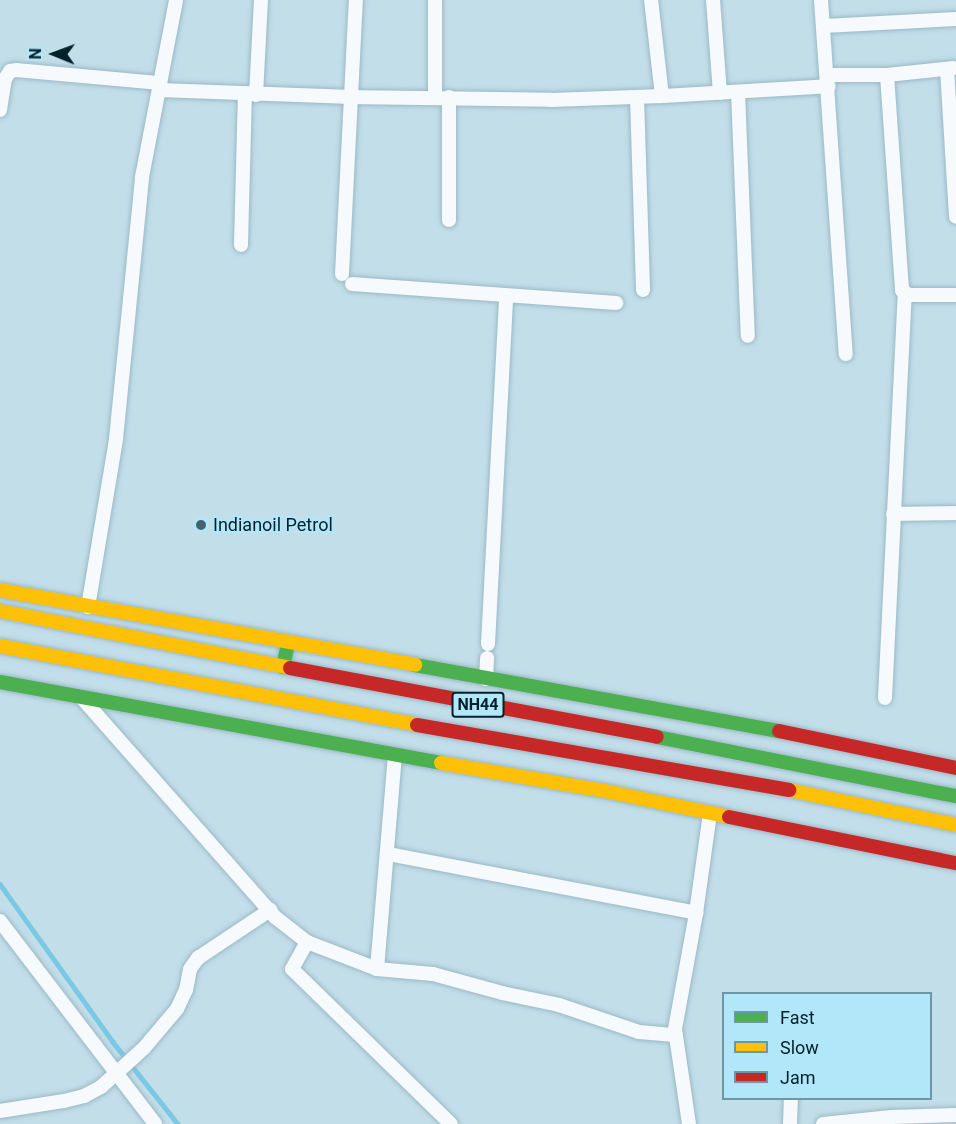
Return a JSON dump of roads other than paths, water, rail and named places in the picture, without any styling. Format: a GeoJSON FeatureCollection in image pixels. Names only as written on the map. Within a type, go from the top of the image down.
{"type":"FeatureCollection","features":[{"type":"Feature","properties":{"kind":"main road"},"geometry":{"type":"LineString","coordinates":[[0,590],[288,644],[819,738],[956,768]]}},
{"type":"Feature","properties":{"kind":"main road","name":"NH44"},"geometry":{"type":"LineString","coordinates":[[0,611],[283,667],[733,750],[956,796]]}},
{"type":"Feature","properties":{"kind":"main road"},"geometry":{"type":"LineString","coordinates":[[283,667],[288,644]]}},
{"type":"Feature","properties":{"kind":"main road","name":"NH44"},"geometry":{"type":"LineString","coordinates":[[0,646],[484,738],[778,788],[956,825]]}},
{"type":"Feature","properties":{"kind":"main road"},"geometry":{"type":"LineString","coordinates":[[0,682],[395,755],[605,791],[956,863]]}},
{"type":"Feature","properties":{"kind":"street"},"geometry":{"type":"LineString","coordinates":[[88,607],[116,439],[142,177],[176,0]]}},
{"type":"Feature","properties":{"kind":"street"},"geometry":{"type":"LineString","coordinates":[[241,245],[251,95],[261,0]]}},
{"type":"Feature","properties":{"kind":"street"},"geometry":{"type":"LineString","coordinates":[[356,0],[350,97],[347,279],[506,295],[616,303]]}},
{"type":"Feature","properties":{"kind":"street"},"geometry":{"type":"LineString","coordinates":[[435,0],[435,97]]}},
{"type":"Feature","properties":{"kind":"street"},"geometry":{"type":"LineString","coordinates":[[651,0],[662,96]]}},
{"type":"Feature","properties":{"kind":"street"},"geometry":{"type":"LineString","coordinates":[[713,0],[720,93]]}},
{"type":"Feature","properties":{"kind":"street"},"geometry":{"type":"LineString","coordinates":[[821,0],[846,354]]}},
{"type":"Feature","properties":{"kind":"street"},"geometry":{"type":"LineString","coordinates":[[824,26],[956,19]]}},
{"type":"Feature","properties":{"kind":"street"},"geometry":{"type":"LineString","coordinates":[[0,110],[5,80],[10,71],[16,70],[251,95],[551,99],[738,92],[828,80],[952,68],[956,217]]}},
{"type":"Feature","properties":{"kind":"street"},"geometry":{"type":"LineString","coordinates":[[885,698],[904,294],[900,285],[887,75]]}},
{"type":"Feature","properties":{"kind":"street"},"geometry":{"type":"LineString","coordinates":[[738,92],[748,336]]}},
{"type":"Feature","properties":{"kind":"street"},"geometry":{"type":"LineString","coordinates":[[449,97],[449,220]]}},
{"type":"Feature","properties":{"kind":"street"},"geometry":{"type":"LineString","coordinates":[[637,97],[643,290]]}},
{"type":"Feature","properties":{"kind":"street"},"geometry":{"type":"LineString","coordinates":[[904,294],[956,295]]}},
{"type":"Feature","properties":{"kind":"street"},"geometry":{"type":"LineString","coordinates":[[486,679],[506,295]]}},
{"type":"Feature","properties":{"kind":"street"},"geometry":{"type":"LineString","coordinates":[[893,514],[956,513]]}},
{"type":"Feature","properties":{"kind":"street"},"geometry":{"type":"LineString","coordinates":[[82,698],[270,910],[307,942],[377,969],[433,974],[502,993],[559,1005],[639,1032],[675,1035]]}},
{"type":"Feature","properties":{"kind":"street"},"geometry":{"type":"LineString","coordinates":[[377,969],[395,755]]}},
{"type":"Feature","properties":{"kind":"street"},"geometry":{"type":"LineString","coordinates":[[689,1124],[675,1035],[710,813]]}},
{"type":"Feature","properties":{"kind":"street"},"geometry":{"type":"LineString","coordinates":[[388,854],[696,913]]}},
{"type":"Feature","properties":{"kind":"street"},"geometry":{"type":"LineString","coordinates":[[0,1112],[84,1096],[119,1073],[177,1009],[186,990],[190,969],[198,958],[270,910]]}},
{"type":"Feature","properties":{"kind":"street"},"geometry":{"type":"LineString","coordinates":[[0,921],[119,1073],[155,1124]]}},
{"type":"Feature","properties":{"kind":"street"},"geometry":{"type":"LineString","coordinates":[[307,942],[292,969],[451,1124]]}},
{"type":"Feature","properties":{"kind":"street"},"geometry":{"type":"LineString","coordinates":[[790,1124],[791,1100]]}},
{"type":"Feature","properties":{"kind":"street"},"geometry":{"type":"LineString","coordinates":[[823,1124],[956,1115]]}},
{"type":"Feature","properties":{"kind":"waterway"},"geometry":{"type":"LineString","coordinates":[[0,884],[113,1042],[178,1124]]}},
{"type":"Feature","properties":{"kind":"place","name":"Indianoil Petrol"},"geometry":{"type":"Point","coordinates":[201,525]}}]}
